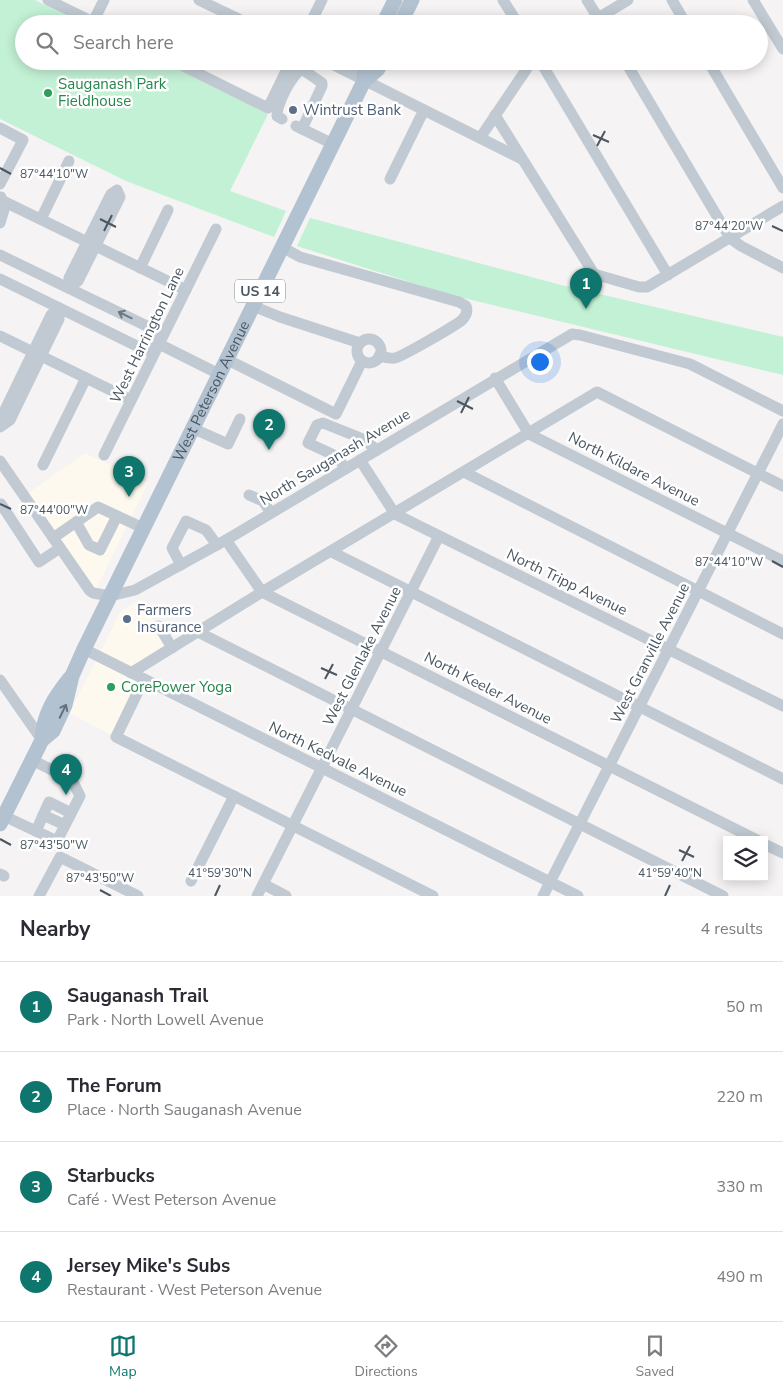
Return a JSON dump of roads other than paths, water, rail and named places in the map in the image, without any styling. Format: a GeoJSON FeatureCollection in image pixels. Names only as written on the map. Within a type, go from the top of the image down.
{"type":"FeatureCollection","features":[{"type":"Feature","properties":{"kind":"main road"},"geometry":{"type":"LineString","coordinates":[[388,15],[395,0]]}},
{"type":"Feature","properties":{"kind":"main road"},"geometry":{"type":"LineString","coordinates":[[404,15],[412,0]]}},
{"type":"Feature","properties":{"kind":"main road","name":"West Peterson Avenue"},"geometry":{"type":"LineString","coordinates":[[364,81],[365,70]]}},
{"type":"Feature","properties":{"kind":"main road","name":"West Peterson Avenue"},"geometry":{"type":"LineString","coordinates":[[2,820],[42,740],[42,725],[55,697],[72,676],[192,428],[364,81],[377,70]]}},
{"type":"Feature","properties":{"kind":"street"},"geometry":{"type":"LineString","coordinates":[[48,0],[79,15]]}},
{"type":"Feature","properties":{"kind":"street"},"geometry":{"type":"LineString","coordinates":[[98,15],[104,0]]}},
{"type":"Feature","properties":{"kind":"street"},"geometry":{"type":"LineString","coordinates":[[200,0],[231,15]]}},
{"type":"Feature","properties":{"kind":"street"},"geometry":{"type":"LineString","coordinates":[[314,15],[322,0]]}},
{"type":"Feature","properties":{"kind":"street"},"geometry":{"type":"LineString","coordinates":[[503,0],[512,15]]}},
{"type":"Feature","properties":{"kind":"street"},"geometry":{"type":"LineString","coordinates":[[587,0],[596,15]]}},
{"type":"Feature","properties":{"kind":"street"},"geometry":{"type":"LineString","coordinates":[[608,15],[628,0]]}},
{"type":"Feature","properties":{"kind":"street"},"geometry":{"type":"LineString","coordinates":[[672,0],[681,15]]}},
{"type":"Feature","properties":{"kind":"street"},"geometry":{"type":"LineString","coordinates":[[753,0],[762,15]]}},
{"type":"Feature","properties":{"kind":"street"},"geometry":{"type":"LineString","coordinates":[[768,24],[783,49]]}},
{"type":"Feature","properties":{"kind":"street"},"geometry":{"type":"LineString","coordinates":[[191,70],[268,108],[287,70]]}},
{"type":"Feature","properties":{"kind":"street"},"geometry":{"type":"LineString","coordinates":[[282,119],[277,116],[277,110],[293,78],[299,70]]}},
{"type":"Feature","properties":{"kind":"street"},"geometry":{"type":"LineString","coordinates":[[308,70],[322,83],[322,86],[299,127],[333,144]]}},
{"type":"Feature","properties":{"kind":"street"},"geometry":{"type":"LineString","coordinates":[[343,70],[520,158]]}},
{"type":"Feature","properties":{"kind":"street"},"geometry":{"type":"LineString","coordinates":[[480,138],[526,70]]}},
{"type":"Feature","properties":{"kind":"street"},"geometry":{"type":"LineString","coordinates":[[545,70],[668,275]]}},
{"type":"Feature","properties":{"kind":"street"},"geometry":{"type":"LineString","coordinates":[[630,70],[730,238],[741,246],[783,268]]}},
{"type":"Feature","properties":{"kind":"street"},"geometry":{"type":"LineString","coordinates":[[713,70],[783,188]]}},
{"type":"Feature","properties":{"kind":"street"},"geometry":{"type":"LineString","coordinates":[[390,179],[424,110]]}},
{"type":"Feature","properties":{"kind":"street"},"geometry":{"type":"LineString","coordinates":[[495,115],[520,158],[594,274],[639,288],[647,287],[783,206]]}},
{"type":"Feature","properties":{"kind":"street"},"geometry":{"type":"LineString","coordinates":[[0,128],[23,140],[0,184]]}},
{"type":"Feature","properties":{"kind":"street"},"geometry":{"type":"LineString","coordinates":[[41,219],[69,161]]}},
{"type":"Feature","properties":{"kind":"street"},"geometry":{"type":"LineString","coordinates":[[0,195],[41,219],[186,290]]}},
{"type":"Feature","properties":{"kind":"street"},"geometry":{"type":"LineString","coordinates":[[0,195],[4,210],[0,223]]}},
{"type":"Feature","properties":{"kind":"street"},"geometry":{"type":"LineString","coordinates":[[140,268],[168,210]]}},
{"type":"Feature","properties":{"kind":"street","name":"West Harrington Lane"},"geometry":{"type":"LineString","coordinates":[[104,455],[216,229]]}},
{"type":"Feature","properties":{"kind":"street"},"geometry":{"type":"LineString","coordinates":[[69,288],[69,278],[91,244]]}},
{"type":"Feature","properties":{"kind":"street"},"geometry":{"type":"LineString","coordinates":[[282,247],[300,257],[459,302],[466,306],[468,310],[466,315],[462,320],[450,327],[396,358],[379,356]]}},
{"type":"Feature","properties":{"kind":"street"},"geometry":{"type":"LineString","coordinates":[[0,255],[155,330],[159,336],[159,344]]}},
{"type":"Feature","properties":{"kind":"street"},"geometry":{"type":"LineString","coordinates":[[0,279],[145,350],[151,350],[159,344]]}},
{"type":"Feature","properties":{"kind":"street"},"geometry":{"type":"LineString","coordinates":[[253,306],[280,317],[360,343],[368,339],[375,342],[380,348],[377,360],[370,363],[362,361],[357,352],[360,343]]}},
{"type":"Feature","properties":{"kind":"street"},"geometry":{"type":"LineString","coordinates":[[1,426],[10,420],[38,354],[59,319],[59,308]]}},
{"type":"Feature","properties":{"kind":"street","name":"North Sauganash Avenue"},"geometry":{"type":"LineString","coordinates":[[110,596],[135,590],[222,542],[495,378],[572,334],[690,364],[783,411]]}},
{"type":"Feature","properties":{"kind":"street"},"geometry":{"type":"LineString","coordinates":[[0,336],[131,400]]}},
{"type":"Feature","properties":{"kind":"street"},"geometry":{"type":"LineString","coordinates":[[159,344],[219,374]]}},
{"type":"Feature","properties":{"kind":"street"},"geometry":{"type":"LineString","coordinates":[[226,359],[336,414],[362,361]]}},
{"type":"Feature","properties":{"kind":"street"},"geometry":{"type":"LineString","coordinates":[[43,465],[86,378]]}},
{"type":"Feature","properties":{"kind":"street"},"geometry":{"type":"LineString","coordinates":[[495,378],[529,434]]}},
{"type":"Feature","properties":{"kind":"street"},"geometry":{"type":"LineString","coordinates":[[131,673],[262,592],[332,552],[597,392],[783,486]]}},
{"type":"Feature","properties":{"kind":"street"},"geometry":{"type":"LineString","coordinates":[[192,428],[228,444],[240,419]]}},
{"type":"Feature","properties":{"kind":"street"},"geometry":{"type":"LineString","coordinates":[[345,469],[338,457],[308,443],[317,425],[323,423],[363,440],[377,450]]}},
{"type":"Feature","properties":{"kind":"street","name":"West Granville Avenue"},"geometry":{"type":"LineString","coordinates":[[543,896],[783,424]]}},
{"type":"Feature","properties":{"kind":"street","name":"North Kildare Avenue"},"geometry":{"type":"LineString","coordinates":[[529,434],[783,560]]}},
{"type":"Feature","properties":{"kind":"street"},"geometry":{"type":"LineString","coordinates":[[360,460],[395,514]]}},
{"type":"Feature","properties":{"kind":"street"},"geometry":{"type":"LineString","coordinates":[[0,461],[90,590],[93,593],[110,596]]}},
{"type":"Feature","properties":{"kind":"street"},"geometry":{"type":"LineString","coordinates":[[464,472],[783,634]]}},
{"type":"Feature","properties":{"kind":"street"},"geometry":{"type":"LineString","coordinates":[[249,495],[263,502],[271,513]]}},
{"type":"Feature","properties":{"kind":"street"},"geometry":{"type":"LineString","coordinates":[[1,504],[39,562],[60,548]]}},
{"type":"Feature","properties":{"kind":"street"},"geometry":{"type":"LineString","coordinates":[[53,538],[98,507],[143,528]]}},
{"type":"Feature","properties":{"kind":"street","name":"North Tripp Avenue"},"geometry":{"type":"LineString","coordinates":[[395,514],[783,706]]}},
{"type":"Feature","properties":{"kind":"street"},"geometry":{"type":"LineString","coordinates":[[76,522],[89,544],[100,550],[117,516]]}},
{"type":"Feature","properties":{"kind":"street","name":"North Keeler Avenue"},"geometry":{"type":"LineString","coordinates":[[181,565],[172,548],[186,521],[206,530],[222,542],[262,592],[749,836]]}},
{"type":"Feature","properties":{"kind":"street","name":"West Glenlake Avenue"},"geometry":{"type":"LineString","coordinates":[[257,896],[439,536]]}},
{"type":"Feature","properties":{"kind":"street"},"geometry":{"type":"LineString","coordinates":[[332,552],[783,779]]}},
{"type":"Feature","properties":{"kind":"street"},"geometry":{"type":"LineString","coordinates":[[159,626],[172,648]]}},
{"type":"Feature","properties":{"kind":"street"},"geometry":{"type":"LineString","coordinates":[[198,632],[723,896]]}},
{"type":"Feature","properties":{"kind":"street","name":"North Kedvale Avenue"},"geometry":{"type":"LineString","coordinates":[[84,650],[578,896]]}},
{"type":"Feature","properties":{"kind":"street"},"geometry":{"type":"LineString","coordinates":[[144,679],[116,737],[433,896]]}},
{"type":"Feature","properties":{"kind":"street"},"geometry":{"type":"LineString","coordinates":[[0,680],[42,740]]}},
{"type":"Feature","properties":{"kind":"street"},"geometry":{"type":"LineString","coordinates":[[2,820],[36,831],[57,841],[80,796],[72,780],[32,760]]}},
{"type":"Feature","properties":{"kind":"street"},"geometry":{"type":"LineString","coordinates":[[191,881],[234,796]]}},
{"type":"Feature","properties":{"kind":"street"},"geometry":{"type":"LineString","coordinates":[[36,831],[49,802],[71,813]]}},
{"type":"Feature","properties":{"kind":"street"},"geometry":{"type":"LineString","coordinates":[[43,816],[65,825]]}},
{"type":"Feature","properties":{"kind":"street"},"geometry":{"type":"LineString","coordinates":[[768,846],[783,853]]}},
{"type":"Feature","properties":{"kind":"street"},"geometry":{"type":"LineString","coordinates":[[40,896],[60,857],[138,896]]}},
{"type":"Feature","properties":{"kind":"street"},"geometry":{"type":"LineString","coordinates":[[263,884],[286,896]]}},
{"type":"Feature","properties":{"kind":"place","name":"Sauganash Park Fieldhouse"},"geometry":{"type":"Point","coordinates":[48,93]}},
{"type":"Feature","properties":{"kind":"place","name":"Wintrust Bank"},"geometry":{"type":"Point","coordinates":[293,110]}},
{"type":"Feature","properties":{"kind":"place","name":"Sauganash Trail"},"geometry":{"type":"Point","coordinates":[586,309]}},
{"type":"Feature","properties":{"kind":"place","name":"The Forum"},"geometry":{"type":"Point","coordinates":[269,450]}},
{"type":"Feature","properties":{"kind":"place","name":"Starbucks"},"geometry":{"type":"Point","coordinates":[129,497]}},
{"type":"Feature","properties":{"kind":"place","name":"Farmers Insurance"},"geometry":{"type":"Point","coordinates":[127,619]}},
{"type":"Feature","properties":{"kind":"place","name":"CorePower Yoga"},"geometry":{"type":"Point","coordinates":[111,687]}},
{"type":"Feature","properties":{"kind":"place","name":"Jersey Mike's Subs"},"geometry":{"type":"Point","coordinates":[66,795]}}]}
